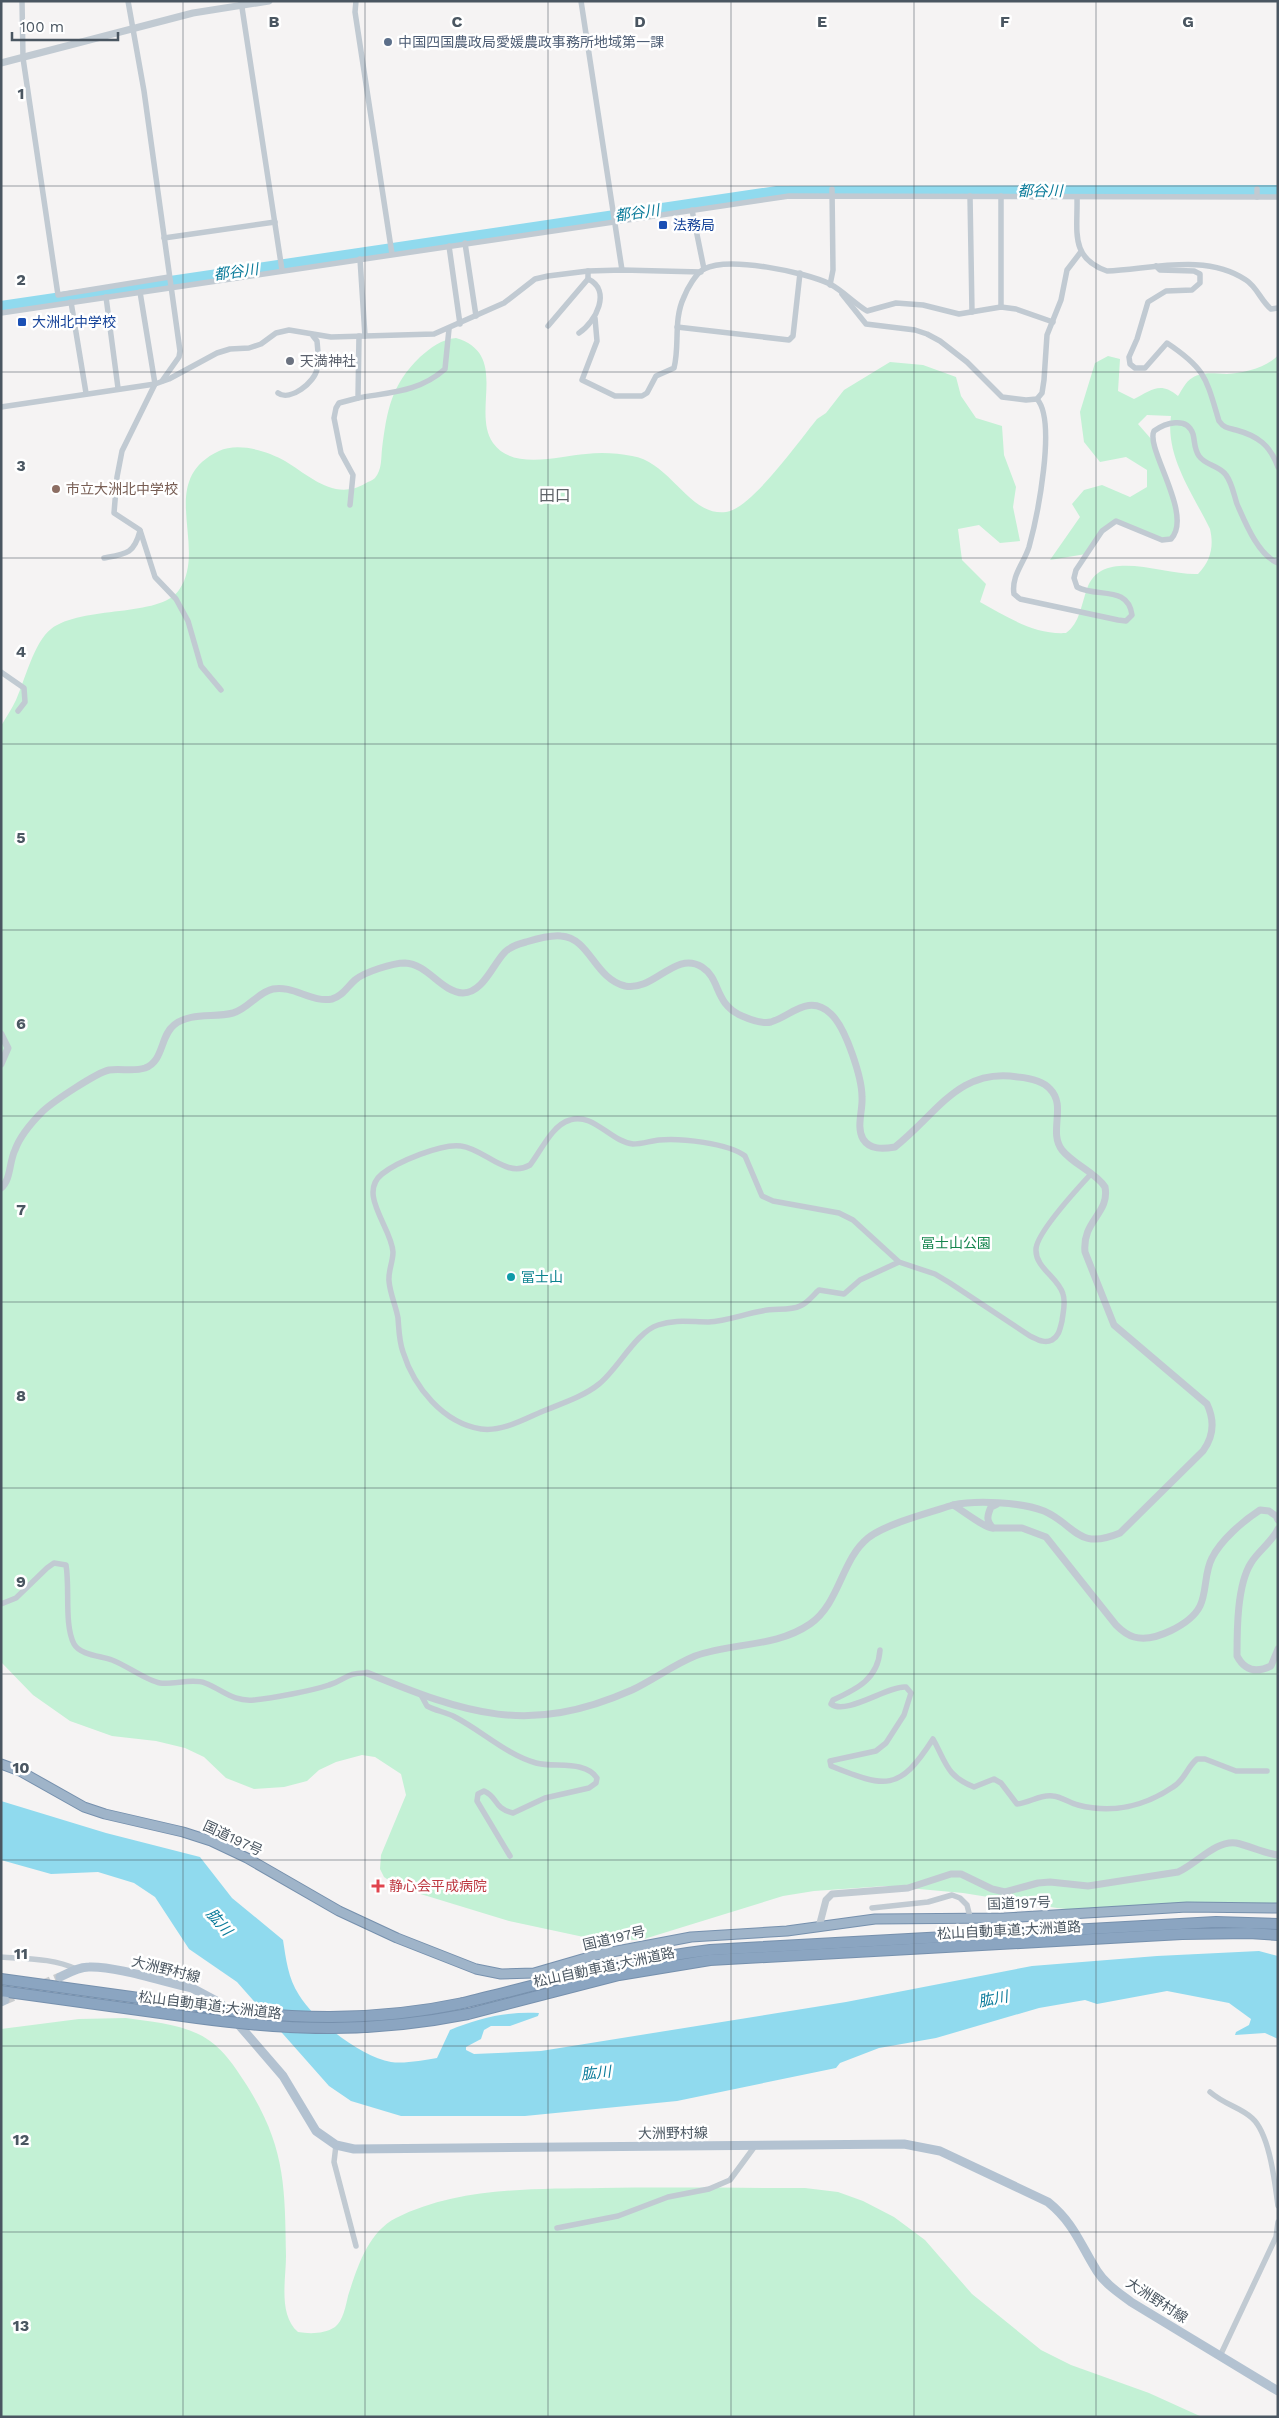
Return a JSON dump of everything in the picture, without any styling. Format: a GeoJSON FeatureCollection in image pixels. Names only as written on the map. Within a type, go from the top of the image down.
{"type":"FeatureCollection","features":[{"type":"Feature","properties":{"kind":"highway","name":"国道197号"},"geometry":{"type":"LineString","coordinates":[[1,1764],[20,1771],[84,1807],[211,1841],[247,1858],[339,1911],[397,1938],[476,1969],[501,1974],[534,1972],[596,1954],[690,1937],[787,1931],[875,1918],[1004,1918],[1205,1907],[1278,1908]]}},
{"type":"Feature","properties":{"kind":"highway","name":"松山自動車道;大洲道路"},"geometry":{"type":"LineString","coordinates":[[1,1978],[198,2006],[313,2018],[404,2013],[463,2003],[616,1965],[660,1956],[710,1950],[1208,1922],[1278,1924]]}},
{"type":"Feature","properties":{"kind":"highway","name":"松山自動車道;大洲道路"},"geometry":{"type":"LineString","coordinates":[[2,1998],[284,2028],[343,2029],[406,2025],[468,2014],[619,1975],[710,1960],[1182,1934],[1278,1935]]}},
{"type":"Feature","properties":{"kind":"main road","name":"大洲野村線"},"geometry":{"type":"LineString","coordinates":[[60,1977],[76,1969],[89,1967],[106,1969],[192,1988],[213,1998],[220,2003],[283,2076],[316,2131],[336,2145],[354,2149],[904,2144],[940,2151],[1048,2202],[1063,2214],[1098,2273],[1114,2289],[1132,2302],[1278,2391]]}},
{"type":"Feature","properties":{"kind":"street"},"geometry":{"type":"LineString","coordinates":[[22,1],[23,58],[59,299]]}},
{"type":"Feature","properties":{"kind":"street"},"geometry":{"type":"LineString","coordinates":[[128,1],[144,91],[180,351],[179,356],[162,381]]}},
{"type":"Feature","properties":{"kind":"street"},"geometry":{"type":"LineString","coordinates":[[1,63],[132,27],[242,3],[269,1]]}},
{"type":"Feature","properties":{"kind":"street"},"geometry":{"type":"LineString","coordinates":[[356,1],[355,12],[392,251]]}},
{"type":"Feature","properties":{"kind":"street"},"geometry":{"type":"LineString","coordinates":[[580,1],[622,270]]}},
{"type":"Feature","properties":{"kind":"street"},"geometry":{"type":"LineString","coordinates":[[242,3],[282,267]]}},
{"type":"Feature","properties":{"kind":"street"},"geometry":{"type":"LineString","coordinates":[[1033,195],[1034,184]]}},
{"type":"Feature","properties":{"kind":"street"},"geometry":{"type":"LineString","coordinates":[[1,313],[59,299],[170,282],[360,259],[392,251],[449,246],[613,218],[692,210],[773,198],[832,193],[1077,197],[1257,193],[1278,198]]}},
{"type":"Feature","properties":{"kind":"street"},"geometry":{"type":"LineString","coordinates":[[830,285],[832,270],[832,193]]}},
{"type":"Feature","properties":{"kind":"street"},"geometry":{"type":"LineString","coordinates":[[970,196],[972,312]]}},
{"type":"Feature","properties":{"kind":"street"},"geometry":{"type":"LineString","coordinates":[[1001,196],[1001,307]]}},
{"type":"Feature","properties":{"kind":"street"},"geometry":{"type":"LineString","coordinates":[[1077,197],[1077,245],[1080,253],[1097,268],[1107,271],[1196,264],[1230,271],[1248,281],[1270,309],[1278,308]]}},
{"type":"Feature","properties":{"kind":"street"},"geometry":{"type":"LineString","coordinates":[[595,318],[597,341],[582,380],[615,396],[642,396],[647,393],[656,376],[674,368],[677,327],[684,296],[702,270],[692,210]]}},
{"type":"Feature","properties":{"kind":"street"},"geometry":{"type":"LineString","coordinates":[[164,238],[274,222]]}},
{"type":"Feature","properties":{"kind":"street"},"geometry":{"type":"LineString","coordinates":[[466,243],[476,316]]}},
{"type":"Feature","properties":{"kind":"street"},"geometry":{"type":"LineString","coordinates":[[449,246],[460,324]]}},
{"type":"Feature","properties":{"kind":"street"},"geometry":{"type":"LineString","coordinates":[[842,292],[842,295],[866,324],[916,330],[927,334],[967,362],[1002,397],[1026,400],[1037,399],[1042,393],[1047,335],[1061,300],[1067,270],[1080,253]]}},
{"type":"Feature","properties":{"kind":"street"},"geometry":{"type":"LineString","coordinates":[[358,398],[362,336],[360,259]]}},
{"type":"Feature","properties":{"kind":"street"},"geometry":{"type":"LineString","coordinates":[[1,407],[154,384],[217,353],[230,349],[249,348],[261,344],[276,333],[289,330],[331,337],[422,336],[449,329],[504,303],[535,279],[588,271],[702,270],[743,265],[800,273],[830,285],[867,311],[889,304],[906,303],[923,305],[953,314],[1001,307],[1016,309],[1053,322]]}},
{"type":"Feature","properties":{"kind":"street"},"geometry":{"type":"LineString","coordinates":[[1156,266],[1160,270],[1194,271],[1202,278],[1200,283],[1192,290],[1166,291],[1148,302],[1137,340],[1129,357],[1130,364],[1135,368],[1145,368],[1166,343],[1183,354],[1203,373],[1219,421],[1224,427],[1252,434],[1262,440],[1269,448],[1278,468]]}},
{"type":"Feature","properties":{"kind":"street"},"geometry":{"type":"LineString","coordinates":[[548,326],[588,279],[588,271]]}},
{"type":"Feature","properties":{"kind":"street"},"geometry":{"type":"LineString","coordinates":[[677,327],[789,340],[793,336],[800,273]]}},
{"type":"Feature","properties":{"kind":"street"},"geometry":{"type":"LineString","coordinates":[[579,333],[595,318],[598,311],[600,290],[596,283],[588,279]]}},
{"type":"Feature","properties":{"kind":"street"},"geometry":{"type":"LineString","coordinates":[[59,299],[71,302],[140,292],[170,282]]}},
{"type":"Feature","properties":{"kind":"street"},"geometry":{"type":"LineString","coordinates":[[140,292],[154,384],[122,451],[113,506],[114,513],[140,530],[155,577],[176,599],[188,621],[201,666],[222,690]]}},
{"type":"Feature","properties":{"kind":"street"},"geometry":{"type":"LineString","coordinates":[[106,297],[118,388]]}},
{"type":"Feature","properties":{"kind":"street"},"geometry":{"type":"LineString","coordinates":[[71,302],[86,393]]}},
{"type":"Feature","properties":{"kind":"street"},"geometry":{"type":"LineString","coordinates":[[350,505],[353,475],[341,454],[334,418],[336,408],[339,404],[358,398],[407,390],[424,385],[445,369],[449,329]]}},
{"type":"Feature","properties":{"kind":"street"},"geometry":{"type":"LineString","coordinates":[[278,393],[284,396],[295,393],[310,381],[317,371],[317,341],[312,335]]}},
{"type":"Feature","properties":{"kind":"street"},"geometry":{"type":"LineString","coordinates":[[1037,399],[1041,403],[1045,420],[1043,473],[1030,544],[1015,576],[1014,594],[1020,599],[1118,620],[1126,621],[1132,616],[1131,605],[1123,598],[1086,592],[1077,587],[1074,578],[1076,570],[1102,531],[1111,524],[1123,522],[1162,540],[1171,539],[1176,535],[1178,528],[1171,490],[1152,440],[1154,431],[1163,424],[1176,422],[1186,425],[1192,431],[1195,448],[1204,462],[1220,469],[1227,476],[1238,504],[1260,548],[1278,563]]}},
{"type":"Feature","properties":{"kind":"street"},"geometry":{"type":"LineString","coordinates":[[104,558],[128,554],[136,544],[140,530]]}},
{"type":"Feature","properties":{"kind":"street"},"geometry":{"type":"LineString","coordinates":[[1,672],[24,688],[25,702],[18,711]]}},
{"type":"Feature","properties":{"kind":"street"},"geometry":{"type":"LineString","coordinates":[[1,1188],[7,1183],[16,1146],[43,1112],[106,1070],[146,1068],[156,1061],[168,1032],[175,1024],[182,1021],[238,1011],[266,991],[275,988],[283,988],[328,1000],[343,993],[354,980],[365,973],[403,963],[423,969],[452,989],[462,993],[471,991],[479,986],[505,952],[514,945],[559,935],[571,938],[581,944],[600,971],[613,982],[628,986],[640,986],[678,964],[689,963],[701,966],[709,973],[721,1000],[732,1011],[746,1018],[761,1023],[772,1022],[798,1007],[813,1006],[829,1011],[838,1022],[860,1079],[862,1094],[860,1132],[865,1142],[874,1147],[895,1147],[959,1088],[972,1080],[994,1076],[1014,1076],[1034,1079],[1050,1088],[1058,1103],[1057,1138],[1061,1149],[1090,1175],[1102,1182],[1107,1195],[1104,1205],[1087,1230],[1084,1240],[1085,1252],[1110,1319],[1206,1404],[1212,1416],[1210,1441],[1130,1525],[1120,1533],[1107,1539],[1096,1540],[1083,1537],[1045,1512],[1033,1508],[991,1502],[966,1502],[953,1505],[883,1530],[869,1538],[851,1561],[836,1595],[824,1611],[811,1623],[782,1639],[732,1646],[693,1657],[633,1689],[574,1710],[515,1716],[486,1714],[421,1695],[368,1673],[345,1676],[330,1685],[254,1700],[239,1700],[205,1683],[160,1683],[112,1660],[80,1650],[74,1644],[69,1627],[69,1586],[66,1565],[54,1563],[46,1568],[16,1598],[1,1604]]}},
{"type":"Feature","properties":{"kind":"street"},"geometry":{"type":"LineString","coordinates":[[1,1034],[8,1048],[1,1064]]}},
{"type":"Feature","properties":{"kind":"street"},"geometry":{"type":"LineString","coordinates":[[899,1262],[860,1280],[844,1294],[819,1290],[801,1306],[762,1311],[730,1320],[711,1322],[679,1321],[656,1325],[646,1331],[612,1372],[597,1385],[506,1426],[481,1429],[462,1423],[445,1414],[429,1399],[416,1382],[403,1353],[398,1319],[389,1282],[393,1252],[372,1192],[375,1182],[389,1169],[443,1147],[460,1145],[478,1151],[514,1170],[523,1169],[530,1165],[559,1126],[570,1119],[582,1119],[594,1124],[625,1142],[643,1143],[675,1140],[725,1148],[741,1153],[749,1163],[762,1196],[773,1201],[839,1214],[853,1220],[899,1262],[935,1274],[1030,1336],[1049,1342],[1056,1338],[1060,1331],[1064,1307],[1063,1293],[1038,1260],[1036,1248],[1040,1235],[1090,1175]]}},
{"type":"Feature","properties":{"kind":"street"},"geometry":{"type":"LineString","coordinates":[[993,1528],[988,1523],[987,1516],[991,1508],[998,1504]]}},
{"type":"Feature","properties":{"kind":"street"},"geometry":{"type":"LineString","coordinates":[[953,1505],[972,1516],[984,1526],[993,1528],[1022,1528],[1046,1537],[1116,1625],[1124,1633],[1143,1638],[1172,1630],[1193,1618],[1201,1605],[1212,1558],[1220,1546],[1252,1515],[1260,1510],[1269,1511],[1278,1520]]}},
{"type":"Feature","properties":{"kind":"street"},"geometry":{"type":"LineString","coordinates":[[1278,1529],[1252,1561],[1246,1572],[1242,1585],[1237,1656],[1241,1663],[1249,1669],[1260,1671],[1271,1666],[1278,1648]]}},
{"type":"Feature","properties":{"kind":"street"},"geometry":{"type":"LineString","coordinates":[[880,1650],[875,1672],[865,1683],[833,1700],[831,1704],[839,1707],[875,1698],[899,1686],[906,1687],[911,1694],[904,1715],[886,1743],[876,1751],[830,1762],[831,1766],[858,1778],[877,1782],[895,1780],[903,1776],[932,1739],[949,1772],[963,1783],[974,1787],[994,1779],[1001,1783],[1017,1804],[1028,1804],[1042,1796],[1054,1796],[1078,1806],[1122,1810],[1152,1799],[1174,1787],[1186,1776],[1190,1764],[1197,1759],[1205,1759],[1236,1771],[1267,1771]]}},
{"type":"Feature","properties":{"kind":"street"},"geometry":{"type":"LineString","coordinates":[[421,1695],[427,1706],[455,1717],[524,1758],[552,1765],[583,1768],[593,1772],[597,1778],[596,1783],[589,1788],[545,1798],[513,1813],[498,1807],[491,1794],[484,1791],[478,1794],[477,1801],[510,1856]]}},
{"type":"Feature","properties":{"kind":"street"},"geometry":{"type":"LineString","coordinates":[[819,1927],[826,1900],[832,1894],[908,1888],[951,1874],[961,1874],[992,1889],[1005,1892],[1038,1883],[1088,1886],[1178,1872],[1192,1866],[1215,1848],[1224,1844],[1236,1843],[1278,1855]]}},
{"type":"Feature","properties":{"kind":"street"},"geometry":{"type":"LineString","coordinates":[[872,1908],[928,1902],[952,1895],[960,1898],[967,1905],[970,1917]]}},
{"type":"Feature","properties":{"kind":"street"},"geometry":{"type":"LineString","coordinates":[[1,1958],[46,1961],[66,1964],[76,1969]]}},
{"type":"Feature","properties":{"kind":"street"},"geometry":{"type":"LineString","coordinates":[[1210,2092],[1226,2105],[1254,2120],[1272,2163],[1278,2206]]}},
{"type":"Feature","properties":{"kind":"street"},"geometry":{"type":"LineString","coordinates":[[336,2145],[334,2162],[356,2246]]}},
{"type":"Feature","properties":{"kind":"street"},"geometry":{"type":"LineString","coordinates":[[557,2228],[618,2216],[668,2197],[709,2189],[730,2180],[755,2146]]}},
{"type":"Feature","properties":{"kind":"street"},"geometry":{"type":"LineString","coordinates":[[1220,2356],[1277,2236],[1278,2222]]}},
{"type":"Feature","properties":{"kind":"green space","name":"冨士山公園"},"geometry":{"type":"Polygon","coordinates":[[[456,338],[472,346],[481,357],[486,370],[487,430],[493,443],[502,452],[512,457],[537,460],[597,453],[632,456],[646,460],[658,468],[690,498],[701,506],[713,511],[726,512],[736,508],[748,499],[761,487],[817,419],[826,413],[844,390],[890,362],[923,365],[956,377],[961,396],[976,418],[1002,426],[1004,455],[1016,487],[1013,507],[1020,541],[1000,543],[979,525],[958,529],[962,560],[986,584],[980,602],[1022,624],[1055,633],[1066,633],[1071,629],[1080,613],[1087,589],[1094,576],[1106,569],[1120,566],[1136,566],[1198,574],[1209,559],[1212,541],[1210,529],[1176,460],[1170,431],[1171,416],[1147,415],[1138,424],[1152,440],[1177,515],[1176,535],[1162,540],[1123,522],[1111,524],[1086,554],[1050,560],[1080,517],[1072,504],[1084,490],[1102,485],[1130,497],[1147,487],[1147,470],[1126,457],[1100,462],[1084,442],[1080,412],[1095,363],[1108,356],[1120,359],[1118,391],[1134,399],[1151,390],[1161,388],[1172,391],[1178,396],[1188,381],[1196,376],[1247,371],[1268,363],[1278,355],[1278,1910],[1095,1912],[963,1893],[886,1886],[814,1891],[783,1896],[644,1939],[617,1941],[593,1939],[509,1921],[414,1892],[384,1877],[380,1869],[381,1855],[406,1795],[401,1774],[375,1757],[362,1755],[336,1762],[319,1770],[307,1781],[284,1787],[254,1789],[226,1778],[204,1757],[185,1748],[156,1741],[112,1736],[70,1721],[33,1695],[1,1662],[1,726],[13,707],[35,652],[51,629],[81,617],[155,605],[169,599],[179,590],[187,573],[189,554],[186,497],[190,479],[200,464],[219,451],[235,447],[262,451],[278,457],[313,480],[333,488],[344,490],[355,488],[370,481],[375,478],[379,471],[389,410],[392,399],[403,378],[410,367],[428,350],[441,342],[456,338]]]}},
{"type":"Feature","properties":{"kind":"green space"},"geometry":{"type":"Polygon","coordinates":[[[126,2018],[180,2027],[201,2035],[220,2050],[233,2065],[258,2104],[268,2125],[280,2165],[285,2207],[285,2306],[292,2325],[298,2332],[322,2332],[338,2324],[344,2313],[355,2274],[365,2252],[371,2241],[386,2224],[420,2208],[445,2200],[497,2192],[549,2189],[805,2188],[838,2192],[863,2201],[894,2217],[925,2240],[972,2294],[1041,2350],[1071,2365],[1149,2393],[1202,2417],[1,2417],[1,2029],[79,2019],[126,2018]]]}},
{"type":"Feature","properties":{"kind":"water","name":"肱川"},"geometry":{"type":"Polygon","coordinates":[[[1,1801],[106,1833],[200,1857],[232,1898],[283,1940],[292,1982],[299,1995],[315,2015],[339,2036],[353,2045],[379,2059],[391,2062],[437,2058],[450,2030],[471,2022],[505,2014],[539,2013],[538,2016],[510,2026],[491,2026],[484,2030],[481,2039],[466,2047],[466,2050],[474,2054],[541,2051],[846,2002],[1032,1966],[1157,1956],[1259,1951],[1278,1956],[1278,2039],[1265,2033],[1235,2035],[1236,2032],[1249,2025],[1251,2019],[1229,2003],[1167,1991],[1097,2004],[1085,2000],[1039,2008],[936,2038],[879,2048],[840,2063],[836,2068],[677,2101],[525,2116],[401,2116],[351,2101],[329,2086],[237,1982],[189,1949],[155,1897],[134,1883],[98,1872],[51,1874],[1,1860],[1,1801]]]}},
{"type":"Feature","properties":{"kind":"waterway","name":"都谷川"},"geometry":{"type":"LineString","coordinates":[[1,307],[777,192],[1278,191]]}},
{"type":"Feature","properties":{"kind":"tunnel"},"geometry":{"type":"LineString","coordinates":[[5,2000],[60,1977]]}},
{"type":"Feature","properties":{"kind":"place","name":"中国四国農政局愛媛農政事務所地域第一課"},"geometry":{"type":"Point","coordinates":[388,42]}},
{"type":"Feature","properties":{"kind":"place","name":"法務局"},"geometry":{"type":"Point","coordinates":[663,225]}},
{"type":"Feature","properties":{"kind":"place","name":"大洲北中学校"},"geometry":{"type":"Point","coordinates":[22,322]}},
{"type":"Feature","properties":{"kind":"place","name":"天満神社"},"geometry":{"type":"Point","coordinates":[290,361]}},
{"type":"Feature","properties":{"kind":"place","name":"市立大洲北中学校"},"geometry":{"type":"Point","coordinates":[56,489]}},
{"type":"Feature","properties":{"kind":"place","name":"冨士山"},"geometry":{"type":"Point","coordinates":[511,1277]}},
{"type":"Feature","properties":{"kind":"place","name":"静心会平成病院"},"geometry":{"type":"Point","coordinates":[378,1886]}},
{"type":"Feature","properties":{"kind":"district","name":"田口"},"geometry":{"type":"Point","coordinates":[555,495]}}]}
